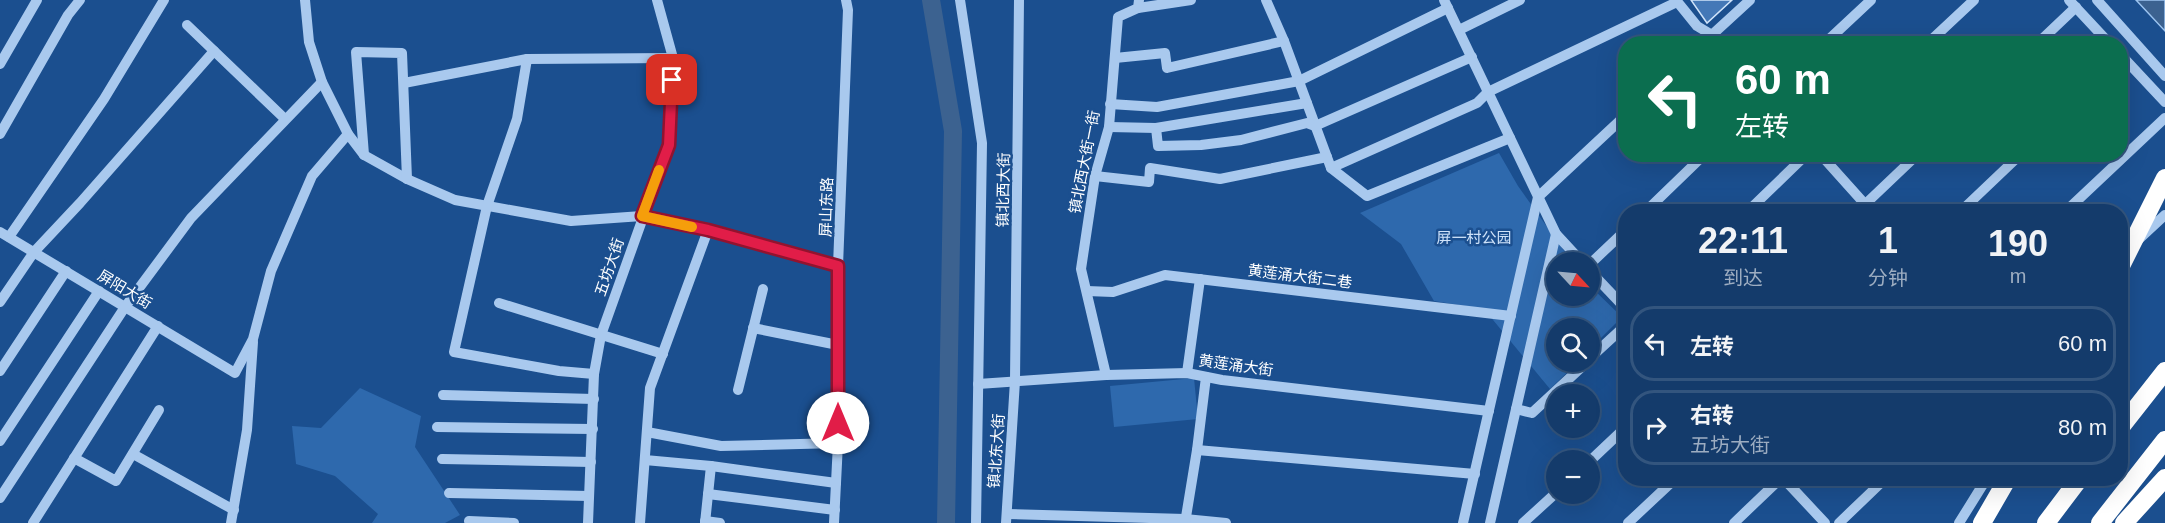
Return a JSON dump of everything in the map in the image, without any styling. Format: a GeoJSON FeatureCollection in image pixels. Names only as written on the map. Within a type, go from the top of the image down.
{"type":"FeatureCollection","features":[{"type":"Feature","properties":{"kind":"highway"},"geometry":{"type":"LineString","coordinates":[[2128,252],[2165,178]]}},
{"type":"Feature","properties":{"kind":"highway"},"geometry":{"type":"LineString","coordinates":[[2128,418],[2165,371]]}},
{"type":"Feature","properties":{"kind":"highway"},"geometry":{"type":"LineString","coordinates":[[2100,523],[2165,440]]}},
{"type":"Feature","properties":{"kind":"highway"},"geometry":{"type":"LineString","coordinates":[[2124,523],[2165,478]]}},
{"type":"Feature","properties":{"kind":"highway"},"geometry":{"type":"LineString","coordinates":[[1982,523],[2003,486]]}},
{"type":"Feature","properties":{"kind":"highway"},"geometry":{"type":"LineString","coordinates":[[2046,523],[2074,486]]}},
{"type":"Feature","properties":{"kind":"street"},"geometry":{"type":"LineString","coordinates":[[0,64],[37,0]]}},
{"type":"Feature","properties":{"kind":"street"},"geometry":{"type":"LineString","coordinates":[[0,134],[68,15],[80,0]]}},
{"type":"Feature","properties":{"kind":"street"},"geometry":{"type":"LineString","coordinates":[[4,234],[104,99],[164,0]]}},
{"type":"Feature","properties":{"kind":"street"},"geometry":{"type":"LineString","coordinates":[[305,0],[309,42],[322,82],[348,135],[364,155],[407,179],[455,200],[571,221],[642,216],[708,230],[838,266]]}},
{"type":"Feature","properties":{"kind":"street","name":"五坊大街"},"geometry":{"type":"LineString","coordinates":[[588,523],[594,374],[602,335],[642,216],[669,145],[673,58],[657,0]]}},
{"type":"Feature","properties":{"kind":"street","name":"屏山东路"},"geometry":{"type":"LineString","coordinates":[[834,523],[838,443],[838,266],[848,10],[846,0]]}},
{"type":"Feature","properties":{"kind":"street"},"geometry":{"type":"LineString","coordinates":[[960,0],[982,143],[976,523]]}},
{"type":"Feature","properties":{"kind":"street","name":"镇北西大街"},"geometry":{"type":"LineString","coordinates":[[1015,381],[1018,0]]}},
{"type":"Feature","properties":{"kind":"street"},"geometry":{"type":"LineString","coordinates":[[1138,4],[1191,0]]}},
{"type":"Feature","properties":{"kind":"street"},"geometry":{"type":"LineString","coordinates":[[1266,0],[1284,41],[1329,163],[1367,196],[1510,138]]}},
{"type":"Feature","properties":{"kind":"street"},"geometry":{"type":"LineString","coordinates":[[1459,30],[1520,0]]}},
{"type":"Feature","properties":{"kind":"street"},"geometry":{"type":"LineString","coordinates":[[1095,176],[1149,182],[1150,168],[1220,179],[1329,163],[1477,103],[1488,92],[1676,1],[1696,26],[1712,34],[1750,0]]}},
{"type":"Feature","properties":{"kind":"street"},"geometry":{"type":"LineString","coordinates":[[1833,36],[1871,0]]}},
{"type":"Feature","properties":{"kind":"street"},"geometry":{"type":"LineString","coordinates":[[1936,36],[1974,0]]}},
{"type":"Feature","properties":{"kind":"street"},"geometry":{"type":"LineString","coordinates":[[2097,0],[2165,76]]}},
{"type":"Feature","properties":{"kind":"street","name":"镇北西大街一街"},"geometry":{"type":"LineString","coordinates":[[1106,375],[1081,269],[1095,176],[1109,127],[1118,18],[1138,4]]}},
{"type":"Feature","properties":{"kind":"street"},"geometry":{"type":"LineString","coordinates":[[1110,104],[1157,107],[1299,81],[1446,4],[1556,234],[1573,252]]}},
{"type":"Feature","properties":{"kind":"street"},"geometry":{"type":"LineString","coordinates":[[2044,36],[2073,4],[2103,36]]}},
{"type":"Feature","properties":{"kind":"street"},"geometry":{"type":"LineString","coordinates":[[187,25],[285,119]]}},
{"type":"Feature","properties":{"kind":"street"},"geometry":{"type":"LineString","coordinates":[[1114,58],[1165,53],[1167,68],[1284,41]]}},
{"type":"Feature","properties":{"kind":"street"},"geometry":{"type":"LineString","coordinates":[[0,302],[34,252],[213,51]]}},
{"type":"Feature","properties":{"kind":"street"},"geometry":{"type":"LineString","coordinates":[[364,155],[356,52],[402,53],[407,179]]}},
{"type":"Feature","properties":{"kind":"street"},"geometry":{"type":"LineString","coordinates":[[1156,128],[1158,146],[1241,140],[1307,123],[1315,126],[1472,57]]}},
{"type":"Feature","properties":{"kind":"street"},"geometry":{"type":"LineString","coordinates":[[404,83],[527,59],[673,58]]}},
{"type":"Feature","properties":{"kind":"street"},"geometry":{"type":"LineString","coordinates":[[527,59],[517,119],[487,206],[454,352],[559,371],[594,374]]}},
{"type":"Feature","properties":{"kind":"street"},"geometry":{"type":"LineString","coordinates":[[2128,64],[2165,102]]}},
{"type":"Feature","properties":{"kind":"street"},"geometry":{"type":"LineString","coordinates":[[0,498],[125,307],[191,218],[322,82]]}},
{"type":"Feature","properties":{"kind":"street"},"geometry":{"type":"LineString","coordinates":[[1109,127],[1156,128],[1306,103]]}},
{"type":"Feature","properties":{"kind":"street"},"geometry":{"type":"LineString","coordinates":[[2128,153],[2165,118]]}},
{"type":"Feature","properties":{"kind":"street"},"geometry":{"type":"LineString","coordinates":[[1463,523],[1538,197],[1618,122]]}},
{"type":"Feature","properties":{"kind":"street"},"geometry":{"type":"LineString","coordinates":[[231,523],[247,430],[254,339],[271,270],[312,176],[348,135]]}},
{"type":"Feature","properties":{"kind":"street"},"geometry":{"type":"LineString","coordinates":[[1653,204],[1698,162]]}},
{"type":"Feature","properties":{"kind":"street"},"geometry":{"type":"LineString","coordinates":[[1755,204],[1800,162]]}},
{"type":"Feature","properties":{"kind":"street"},"geometry":{"type":"LineString","coordinates":[[1827,162],[1861,204]]}},
{"type":"Feature","properties":{"kind":"street"},"geometry":{"type":"LineString","coordinates":[[1870,204],[1910,162]]}},
{"type":"Feature","properties":{"kind":"street"},"geometry":{"type":"LineString","coordinates":[[1968,204],[2013,162]]}},
{"type":"Feature","properties":{"kind":"street"},"geometry":{"type":"LineString","coordinates":[[2074,204],[2118,162]]}},
{"type":"Feature","properties":{"kind":"street"},"geometry":{"type":"LineString","coordinates":[[2128,249],[2165,215]]}},
{"type":"Feature","properties":{"kind":"street"},"geometry":{"type":"LineString","coordinates":[[640,523],[650,388],[708,230]]}},
{"type":"Feature","properties":{"kind":"street","name":"屏阳大街"},"geometry":{"type":"LineString","coordinates":[[4,234],[235,373],[254,339]]}},
{"type":"Feature","properties":{"kind":"street"},"geometry":{"type":"LineString","coordinates":[[1490,523],[1556,234]]}},
{"type":"Feature","properties":{"kind":"street"},"geometry":{"type":"LineString","coordinates":[[1600,255],[1618,238]]}},
{"type":"Feature","properties":{"kind":"street"},"geometry":{"type":"LineString","coordinates":[[0,371],[66,271]]}},
{"type":"Feature","properties":{"kind":"street","name":"黄莲涌大街二巷"},"geometry":{"type":"LineString","coordinates":[[1087,291],[1113,292],[1165,275],[1511,316]]}},
{"type":"Feature","properties":{"kind":"street"},"geometry":{"type":"LineString","coordinates":[[1187,373],[1200,279]]}},
{"type":"Feature","properties":{"kind":"street"},"geometry":{"type":"LineString","coordinates":[[1600,282],[1618,301]]}},
{"type":"Feature","properties":{"kind":"street"},"geometry":{"type":"LineString","coordinates":[[738,390],[762,289]]}},
{"type":"Feature","properties":{"kind":"street"},"geometry":{"type":"LineString","coordinates":[[0,441],[99,291]]}},
{"type":"Feature","properties":{"kind":"street"},"geometry":{"type":"LineString","coordinates":[[499,303],[663,354]]}},
{"type":"Feature","properties":{"kind":"street"},"geometry":{"type":"LineString","coordinates":[[33,523],[158,326]]}},
{"type":"Feature","properties":{"kind":"street"},"geometry":{"type":"LineString","coordinates":[[753,328],[838,345]]}},
{"type":"Feature","properties":{"kind":"street"},"geometry":{"type":"LineString","coordinates":[[1600,349],[1618,332]]}},
{"type":"Feature","properties":{"kind":"street"},"geometry":{"type":"LineString","coordinates":[[1516,409],[1532,413],[1576,372]]}},
{"type":"Feature","properties":{"kind":"street","name":"黄莲涌大街"},"geometry":{"type":"LineString","coordinates":[[978,384],[1106,375],[1187,373],[1489,411]]}},
{"type":"Feature","properties":{"kind":"street"},"geometry":{"type":"LineString","coordinates":[[1185,521],[1206,377]]}},
{"type":"Feature","properties":{"kind":"street","name":"镇北东大街"},"geometry":{"type":"LineString","coordinates":[[1007,519],[1015,381]]}},
{"type":"Feature","properties":{"kind":"street"},"geometry":{"type":"LineString","coordinates":[[443,395],[594,399]]}},
{"type":"Feature","properties":{"kind":"street"},"geometry":{"type":"LineString","coordinates":[[74,458],[116,482],[159,410]]}},
{"type":"Feature","properties":{"kind":"street"},"geometry":{"type":"LineString","coordinates":[[437,427],[593,429]]}},
{"type":"Feature","properties":{"kind":"street"},"geometry":{"type":"LineString","coordinates":[[647,432],[721,446],[838,443]]}},
{"type":"Feature","properties":{"kind":"street"},"geometry":{"type":"LineString","coordinates":[[1600,452],[1618,435]]}},
{"type":"Feature","properties":{"kind":"street"},"geometry":{"type":"LineString","coordinates":[[1197,450],[1475,474]]}},
{"type":"Feature","properties":{"kind":"street"},"geometry":{"type":"LineString","coordinates":[[133,454],[234,510]]}},
{"type":"Feature","properties":{"kind":"street"},"geometry":{"type":"LineString","coordinates":[[442,459],[591,462]]}},
{"type":"Feature","properties":{"kind":"street"},"geometry":{"type":"LineString","coordinates":[[645,460],[711,466],[836,483]]}},
{"type":"Feature","properties":{"kind":"street"},"geometry":{"type":"LineString","coordinates":[[711,466],[705,522],[720,523]]}},
{"type":"Feature","properties":{"kind":"street"},"geometry":{"type":"LineString","coordinates":[[1628,523],[1667,486]]}},
{"type":"Feature","properties":{"kind":"street"},"geometry":{"type":"LineString","coordinates":[[1734,523],[1773,486]]}},
{"type":"Feature","properties":{"kind":"street"},"geometry":{"type":"LineString","coordinates":[[1790,486],[1825,523]]}},
{"type":"Feature","properties":{"kind":"street"},"geometry":{"type":"LineString","coordinates":[[1839,523],[1878,486]]}},
{"type":"Feature","properties":{"kind":"street"},"geometry":{"type":"LineString","coordinates":[[1959,523],[1982,486]]}},
{"type":"Feature","properties":{"kind":"street"},"geometry":{"type":"LineString","coordinates":[[449,493],[589,496]]}},
{"type":"Feature","properties":{"kind":"street"},"geometry":{"type":"LineString","coordinates":[[708,494],[834,510]]}},
{"type":"Feature","properties":{"kind":"street"},"geometry":{"type":"LineString","coordinates":[[1523,523],[1546,502]]}},
{"type":"Feature","properties":{"kind":"street"},"geometry":{"type":"LineString","coordinates":[[1007,519],[1226,523]]}},
{"type":"Feature","properties":{"kind":"street"},"geometry":{"type":"LineString","coordinates":[[470,521],[514,523]]}},
{"type":"Feature","properties":{"kind":"green space","name":"屏一村公园"},"geometry":{"type":"Polygon","coordinates":[[[1499,153],[1518,186],[1565,252],[1546,252],[1546,306],[1600,306],[1600,296],[1618,313],[1618,321],[1600,339],[1600,318],[1546,318],[1546,372],[1568,372],[1555,384],[1546,384],[1484,309],[1434,301],[1401,244],[1360,213],[1499,153]]]}},
{"type":"Feature","properties":{"kind":"green space"},"geometry":{"type":"Polygon","coordinates":[[[1194,378],[1198,419],[1114,427],[1110,386],[1194,378]]]}},
{"type":"Feature","properties":{"kind":"green space"},"geometry":{"type":"Polygon","coordinates":[[[360,388],[421,416],[415,447],[460,515],[445,523],[372,523],[378,514],[335,476],[296,464],[292,426],[321,428],[360,388]]]}},
{"type":"Feature","properties":{"kind":"shaded area"},"geometry":{"type":"Polygon","coordinates":[[[2136,0],[2165,0],[2165,31],[2136,0]]]}},
{"type":"Feature","properties":{"kind":"building"},"geometry":{"type":"Polygon","coordinates":[[[1691,0],[1732,0],[1707,23],[1691,0]]]}},
{"type":"Feature","properties":{"kind":"waterway"},"geometry":{"type":"LineString","coordinates":[[931,0],[953,131],[946,523]]}},
{"type":"Feature","properties":{"kind":"slow traffic"},"geometry":{"type":"LineString","coordinates":[[659,170],[642,216],[692,227]]}},
{"type":"Feature","properties":{"kind":"route"},"geometry":{"type":"LineString","coordinates":[[672,80],[669,145],[642,216],[708,230],[838,266],[838,423]]}}]}
